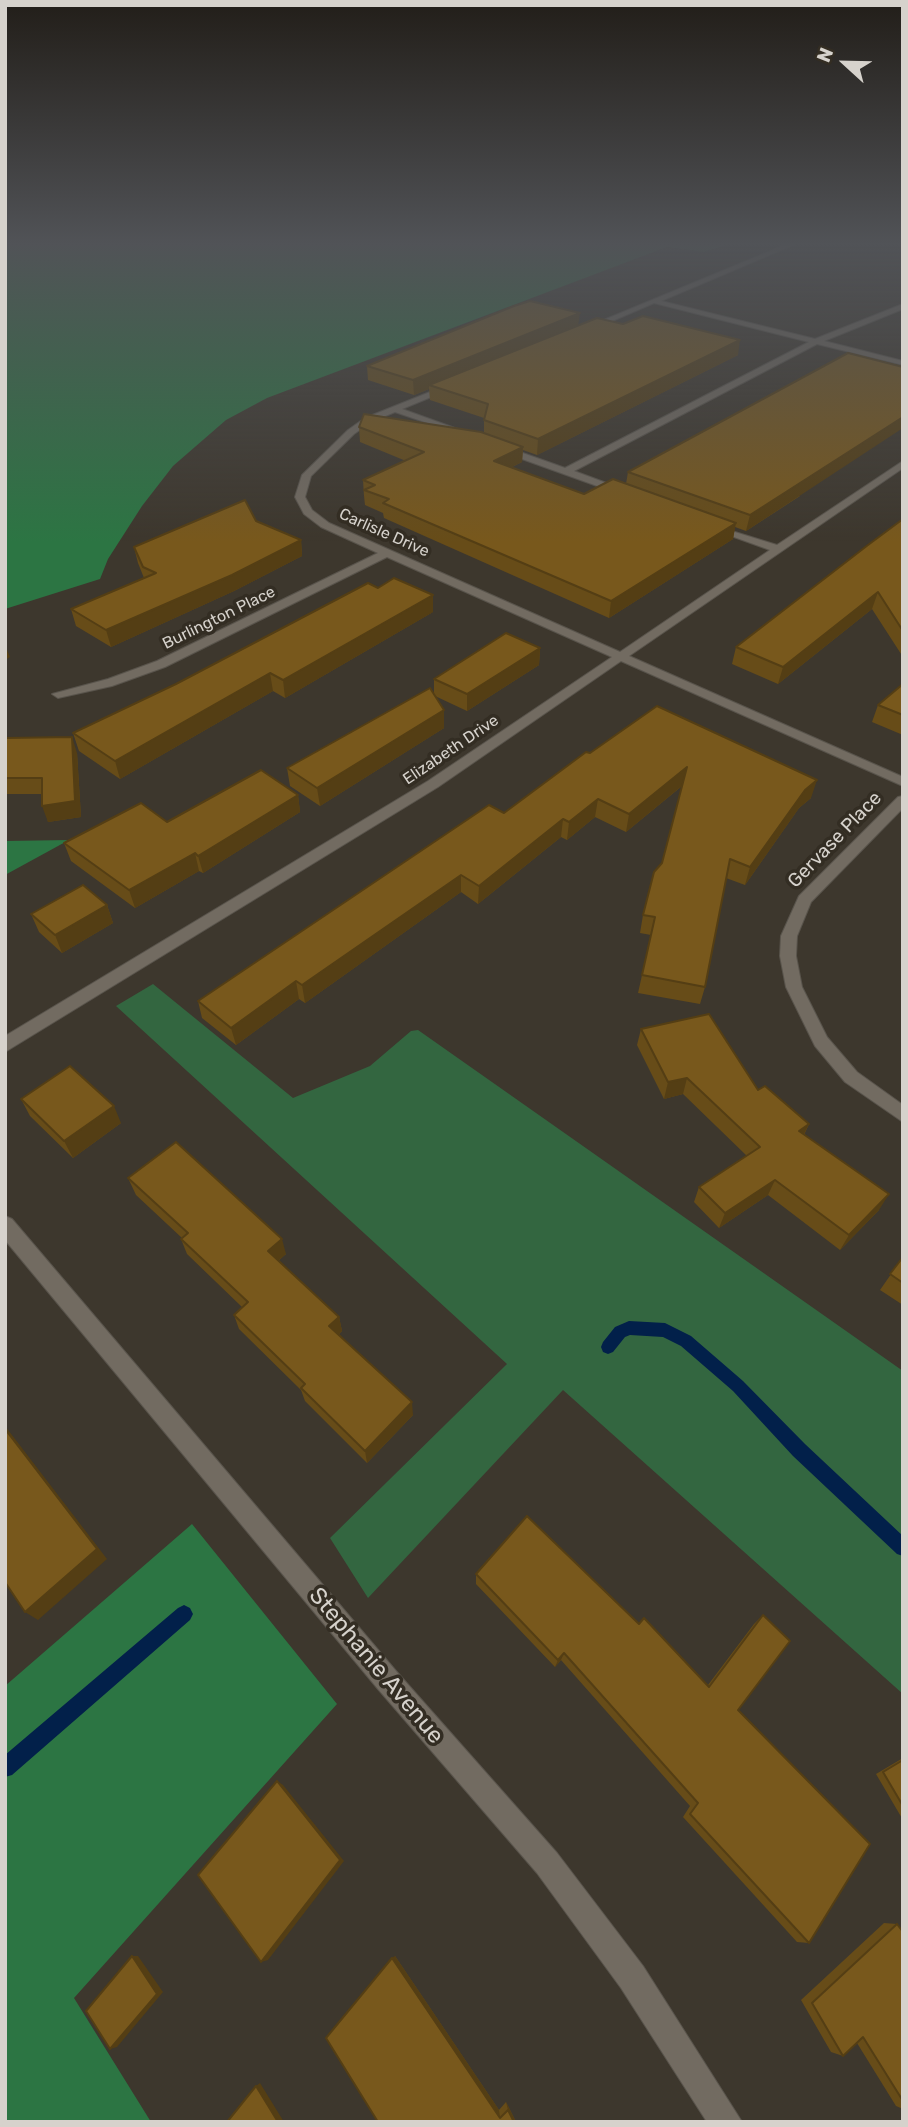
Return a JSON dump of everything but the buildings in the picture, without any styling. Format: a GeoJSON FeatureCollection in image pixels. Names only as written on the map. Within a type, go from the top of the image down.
{"type":"FeatureCollection","features":[{"type":"Feature","properties":{"kind":"street"},"geometry":{"type":"LineString","coordinates":[[565,472],[811,344]]}},
{"type":"Feature","properties":{"kind":"street"},"geometry":{"type":"LineString","coordinates":[[830,344],[903,363]]}},
{"type":"Feature","properties":{"kind":"street","name":"Carlisle Drive"},"geometry":{"type":"LineString","coordinates":[[460,382],[396,409],[351,432],[312,467],[300,490],[303,505],[314,518],[386,553],[903,782]]}},
{"type":"Feature","properties":{"kind":"street"},"geometry":{"type":"LineString","coordinates":[[396,409],[474,438]]}},
{"type":"Feature","properties":{"kind":"street"},"geometry":{"type":"LineString","coordinates":[[487,443],[640,499]]}},
{"type":"Feature","properties":{"kind":"street","name":"Elizabeth Drive"},"geometry":{"type":"LineString","coordinates":[[5,1045],[433,784],[903,464]]}},
{"type":"Feature","properties":{"kind":"street"},"geometry":{"type":"LineString","coordinates":[[702,521],[776,548]]}},
{"type":"Feature","properties":{"kind":"street","name":"Burlington Place"},"geometry":{"type":"LineString","coordinates":[[58,694],[120,679],[161,664],[386,553]]}},
{"type":"Feature","properties":{"kind":"street","name":"Gervase Place"},"geometry":{"type":"LineString","coordinates":[[903,800],[804,900],[789,936],[788,956],[794,987],[810,1025],[821,1041],[852,1077],[903,1115]]}},
{"type":"Feature","properties":{"kind":"street","name":"Stephanie Avenue"},"geometry":{"type":"LineString","coordinates":[[5,1225],[387,1680],[547,1863],[632,1977],[726,2122]]}},
{"type":"Feature","properties":{"kind":"green space"},"geometry":{"type":"Polygon","coordinates":[[[5,344],[409,344],[267,398],[226,420],[173,466],[142,506],[108,559],[100,579],[5,609],[5,344]]]}},
{"type":"Feature","properties":{"kind":"green space"},"geometry":{"type":"Polygon","coordinates":[[[69,840],[5,875],[5,841],[69,840]]]}},
{"type":"Feature","properties":{"kind":"green space"},"geometry":{"type":"Polygon","coordinates":[[[153,984],[293,1098],[370,1066],[411,1031],[418,1030],[903,1371],[903,1694],[563,1390],[368,1598],[330,1538],[507,1364],[116,1006],[153,984]]]}},
{"type":"Feature","properties":{"kind":"green space"},"geometry":{"type":"Polygon","coordinates":[[[192,1524],[337,1704],[74,1998],[151,2122],[5,2122],[5,1686],[192,1524]]]}},
{"type":"Feature","properties":{"kind":"waterway"},"geometry":{"type":"LineString","coordinates":[[608,1347],[620,1332],[629,1328],[665,1330],[686,1341],[738,1386],[799,1450],[903,1548]]}},
{"type":"Feature","properties":{"kind":"waterway"},"geometry":{"type":"LineString","coordinates":[[5,1768],[184,1614]]}}]}
